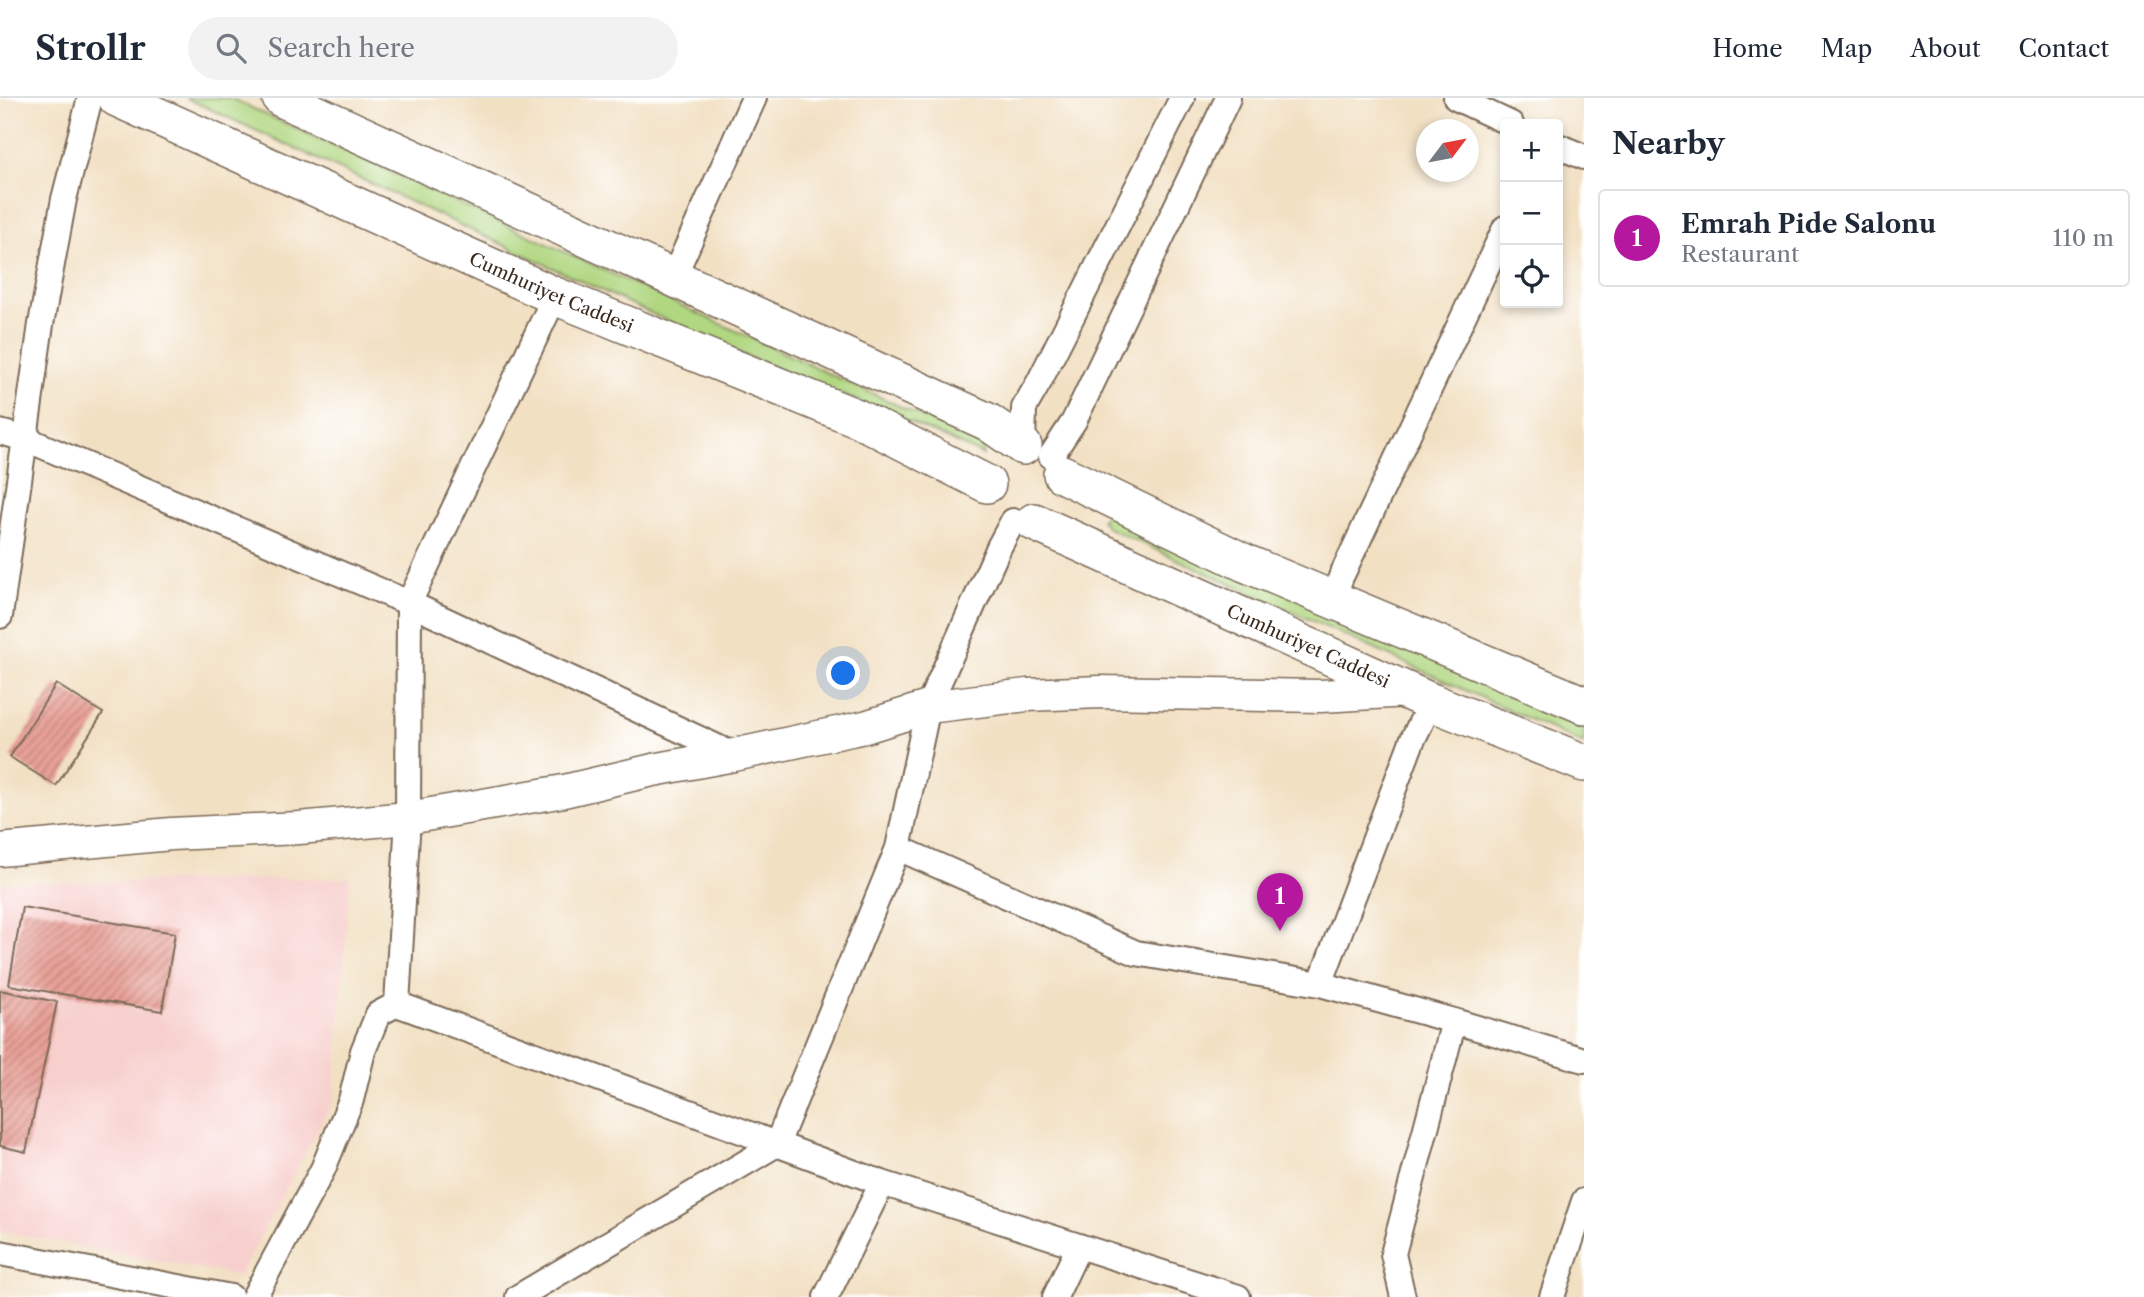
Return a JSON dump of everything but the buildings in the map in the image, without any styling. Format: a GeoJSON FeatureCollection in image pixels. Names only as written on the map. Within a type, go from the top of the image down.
{"type":"FeatureCollection","features":[{"type":"Feature","properties":{"kind":"main road","name":"Cumhuriyet Caddesi"},"geometry":{"type":"LineString","coordinates":[[117,98],[555,296],[857,418],[987,484],[996,509],[1419,697],[1584,763]]}},
{"type":"Feature","properties":{"kind":"main road"},"geometry":{"type":"LineString","coordinates":[[281,98],[988,422],[1045,459],[1245,563],[1584,705]]}},
{"type":"Feature","properties":{"kind":"main road"},"geometry":{"type":"LineString","coordinates":[[987,484],[990,470],[1003,454],[1045,459]]}},
{"type":"Feature","properties":{"kind":"main road"},"geometry":{"type":"LineString","coordinates":[[1023,521],[1052,512],[1063,495],[1045,459]]}},
{"type":"Feature","properties":{"kind":"street"},"geometry":{"type":"LineString","coordinates":[[0,616],[41,324],[64,198],[90,98]]}},
{"type":"Feature","properties":{"kind":"street"},"geometry":{"type":"LineString","coordinates":[[674,276],[754,98]]}},
{"type":"Feature","properties":{"kind":"street"},"geometry":{"type":"LineString","coordinates":[[1045,459],[1024,408],[1182,98]]}},
{"type":"Feature","properties":{"kind":"street"},"geometry":{"type":"LineString","coordinates":[[1045,459],[1074,421],[1228,98]]}},
{"type":"Feature","properties":{"kind":"street"},"geometry":{"type":"LineString","coordinates":[[1456,98],[1500,119]]}},
{"type":"Feature","properties":{"kind":"street"},"geometry":{"type":"LineString","coordinates":[[1563,148],[1584,157]]}},
{"type":"Feature","properties":{"kind":"street"},"geometry":{"type":"LineString","coordinates":[[1333,599],[1500,239]]}},
{"type":"Feature","properties":{"kind":"street"},"geometry":{"type":"LineString","coordinates":[[397,1003],[408,818],[409,603],[555,296]]}},
{"type":"Feature","properties":{"kind":"street"},"geometry":{"type":"LineString","coordinates":[[0,432],[26,439],[409,603],[734,755]]}},
{"type":"Feature","properties":{"kind":"street"},"geometry":{"type":"LineString","coordinates":[[518,1297],[777,1144],[898,848],[928,707],[999,547],[1023,521]]}},
{"type":"Feature","properties":{"kind":"street"},"geometry":{"type":"LineString","coordinates":[[0,850],[171,834],[299,828],[408,818],[564,791],[653,770],[734,755],[865,727],[928,707],[1027,695],[1100,692],[1419,697],[1412,741],[1320,984]]}},
{"type":"Feature","properties":{"kind":"street"},"geometry":{"type":"LineString","coordinates":[[898,848],[1136,953],[1320,984],[1584,1060]]}},
{"type":"Feature","properties":{"kind":"street"},"geometry":{"type":"LineString","coordinates":[[397,1003],[882,1183],[1238,1297]]}},
{"type":"Feature","properties":{"kind":"street"},"geometry":{"type":"LineString","coordinates":[[254,1297],[323,1169],[351,1100],[363,1051],[378,1014],[397,1003]]}},
{"type":"Feature","properties":{"kind":"street"},"geometry":{"type":"LineString","coordinates":[[1403,1297],[1393,1254],[1454,1021]]}},
{"type":"Feature","properties":{"kind":"street"},"geometry":{"type":"LineString","coordinates":[[826,1297],[882,1183]]}},
{"type":"Feature","properties":{"kind":"street"},"geometry":{"type":"LineString","coordinates":[[1552,1297],[1584,1201]]}},
{"type":"Feature","properties":{"kind":"street"},"geometry":{"type":"LineString","coordinates":[[1055,1297],[1079,1246]]}},
{"type":"Feature","properties":{"kind":"street"},"geometry":{"type":"LineString","coordinates":[[0,1253],[165,1291],[231,1297]]}},
{"type":"Feature","properties":{"kind":"shaded area"},"geometry":{"type":"Polygon","coordinates":[[[350,878],[334,1099],[239,1276],[0,1231],[0,883],[350,878]]]}},
{"type":"Feature","properties":{"kind":"green space"},"geometry":{"type":"Polygon","coordinates":[[[186,98],[230,98],[984,445],[983,455],[912,423],[726,348],[186,98]]]}},
{"type":"Feature","properties":{"kind":"green space"},"geometry":{"type":"Polygon","coordinates":[[[1107,513],[1515,690],[1584,725],[1584,744],[1108,528],[1101,520],[1107,513]]]}},
{"type":"Feature","properties":{"kind":"place","name":"Emrah Pide Salonu"},"geometry":{"type":"Point","coordinates":[1280,931]}}]}
